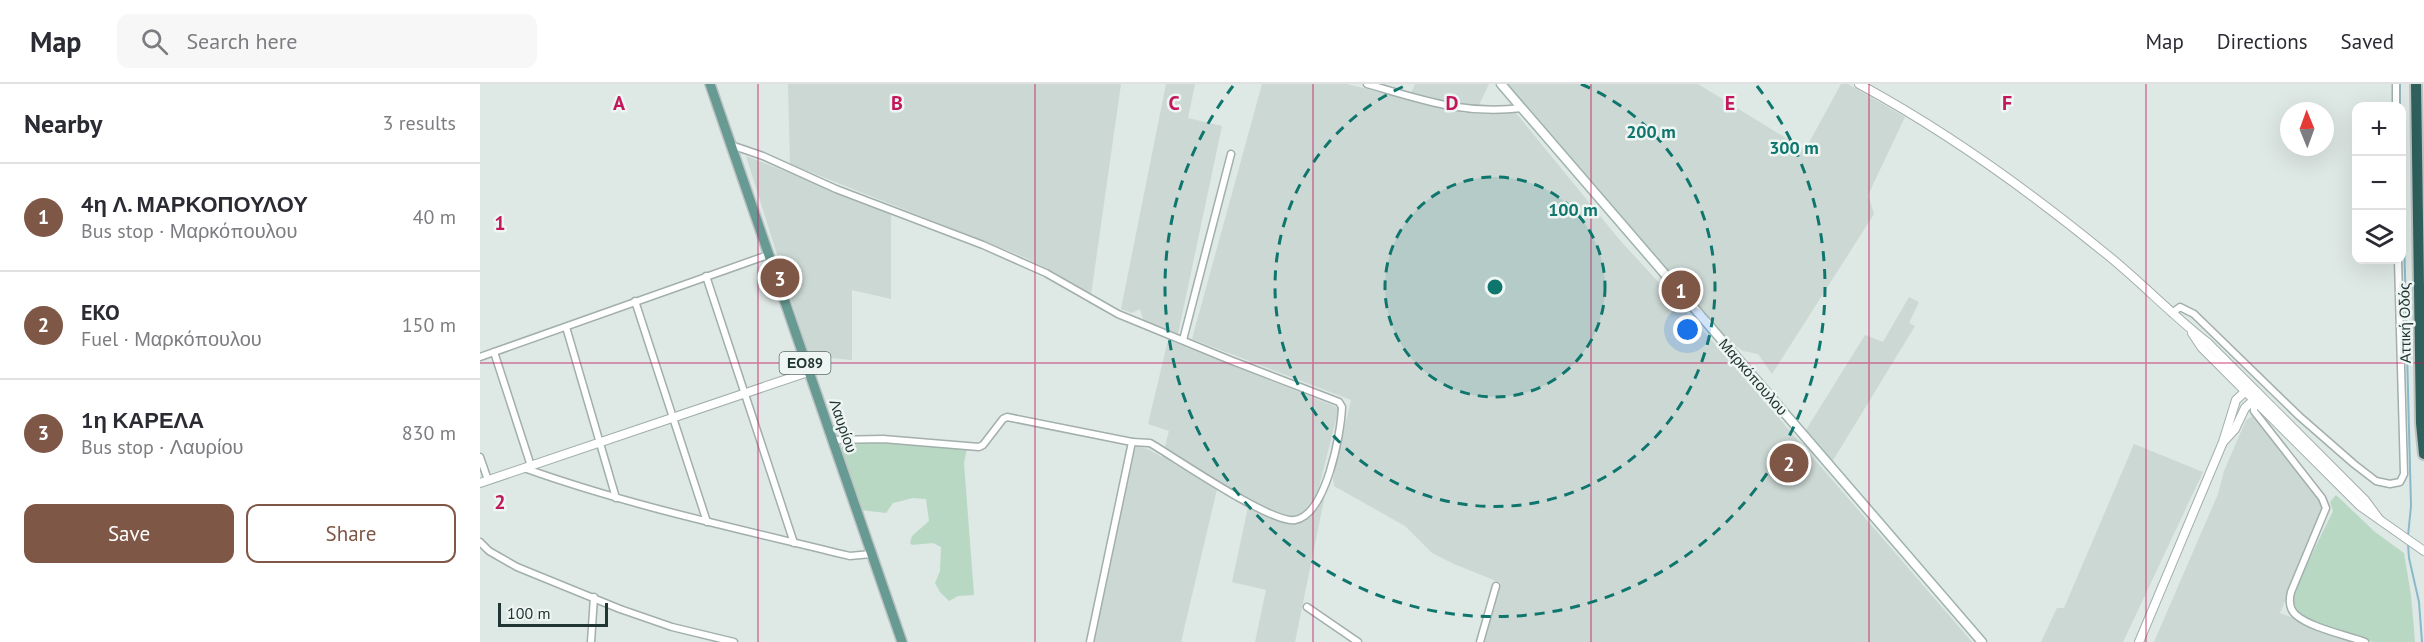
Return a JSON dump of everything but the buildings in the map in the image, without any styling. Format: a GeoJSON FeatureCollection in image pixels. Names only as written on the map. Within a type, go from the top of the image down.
{"type":"FeatureCollection","features":[{"type":"Feature","properties":{"kind":"highway","name":"Αττική Οδός"},"geometry":{"type":"LineString","coordinates":[[2416,84],[2421,423],[2424,454]]}},
{"type":"Feature","properties":{"kind":"main road","name":"Λαυρίου"},"geometry":{"type":"LineString","coordinates":[[710,84],[902,642]]}},
{"type":"Feature","properties":{"kind":"main road","name":"Μαρκόπουλου"},"geometry":{"type":"LineString","coordinates":[[1501,84],[1982,642]]}},
{"type":"Feature","properties":{"kind":"street"},"geometry":{"type":"LineString","coordinates":[[1368,84],[1469,110],[1492,111],[1522,108]]}},
{"type":"Feature","properties":{"kind":"street"},"geometry":{"type":"LineString","coordinates":[[1859,84],[1953,140],[2106,254],[2208,343],[2248,389],[2365,500],[2379,519],[2405,540],[2424,551]]}},
{"type":"Feature","properties":{"kind":"street"},"geometry":{"type":"LineString","coordinates":[[2396,84],[2396,102]]}},
{"type":"Feature","properties":{"kind":"street"},"geometry":{"type":"LineString","coordinates":[[731,145],[763,156],[836,189],[1006,255],[1046,273],[1118,314],[1339,402],[1342,407],[1327,480],[1319,501],[1308,515],[1295,520],[1284,519],[1261,510],[1150,443],[1132,442],[1006,417],[980,447],[883,440],[832,440]]}},
{"type":"Feature","properties":{"kind":"street"},"geometry":{"type":"LineString","coordinates":[[1183,340],[1231,154]]}},
{"type":"Feature","properties":{"kind":"street"},"geometry":{"type":"LineString","coordinates":[[480,357],[768,255]]}},
{"type":"Feature","properties":{"kind":"street"},"geometry":{"type":"LineString","coordinates":[[2172,313],[2180,307],[2194,314],[2299,416],[2354,464],[2376,481],[2395,484],[2400,482],[2404,474],[2398,264]]}},
{"type":"Feature","properties":{"kind":"street"},"geometry":{"type":"LineString","coordinates":[[706,276],[794,543]]}},
{"type":"Feature","properties":{"kind":"street"},"geometry":{"type":"LineString","coordinates":[[635,301],[707,522]]}},
{"type":"Feature","properties":{"kind":"street"},"geometry":{"type":"LineString","coordinates":[[566,327],[616,498]]}},
{"type":"Feature","properties":{"kind":"street"},"geometry":{"type":"LineString","coordinates":[[494,352],[528,467]]}},
{"type":"Feature","properties":{"kind":"street"},"geometry":{"type":"LineString","coordinates":[[480,457],[484,482],[808,372]]}},
{"type":"Feature","properties":{"kind":"street"},"geometry":{"type":"LineString","coordinates":[[2139,642],[2223,442],[2236,400],[2248,389]]}},
{"type":"Feature","properties":{"kind":"street"},"geometry":{"type":"LineString","coordinates":[[2223,442],[2235,429],[2248,404],[2257,397]]}},
{"type":"Feature","properties":{"kind":"street"},"geometry":{"type":"LineString","coordinates":[[2257,397],[2254,411],[2322,498],[2326,508],[2291,592],[2289,599],[2292,609],[2296,614],[2316,625],[2365,642]]}},
{"type":"Feature","properties":{"kind":"street"},"geometry":{"type":"LineString","coordinates":[[1090,642],[1132,442]]}},
{"type":"Feature","properties":{"kind":"street"},"geometry":{"type":"LineString","coordinates":[[528,467],[616,498],[707,522],[850,556],[871,554]]}},
{"type":"Feature","properties":{"kind":"street"},"geometry":{"type":"LineString","coordinates":[[480,542],[489,551],[517,567],[654,622],[734,642]]}},
{"type":"Feature","properties":{"kind":"street"},"geometry":{"type":"LineString","coordinates":[[1480,642],[1496,586]]}},
{"type":"Feature","properties":{"kind":"street"},"geometry":{"type":"LineString","coordinates":[[591,642],[594,597]]}},
{"type":"Feature","properties":{"kind":"street"},"geometry":{"type":"LineString","coordinates":[[1307,608],[1358,642]]}},
{"type":"Feature","properties":{"kind":"shaded area"},"geometry":{"type":"Polygon","coordinates":[[[788,84],[1121,84],[1091,295],[1026,258],[790,164],[788,84]]]}},
{"type":"Feature","properties":{"kind":"shaded area"},"geometry":{"type":"Polygon","coordinates":[[[1166,84],[1195,84],[1188,118],[1222,126],[1178,334],[1144,323],[1140,309],[1132,313],[1121,309],[1166,84]]]}},
{"type":"Feature","properties":{"kind":"shaded area"},"geometry":{"type":"Polygon","coordinates":[[[1262,84],[1347,84],[1464,113],[1516,113],[1618,238],[1715,344],[1972,642],[1483,642],[1501,583],[1432,553],[1405,526],[1334,486],[1333,478],[1351,400],[1192,339],[1262,84]]]}},
{"type":"Feature","properties":{"kind":"shaded area"},"geometry":{"type":"Polygon","coordinates":[[[1415,84],[1489,84],[1478,107],[1411,93],[1415,84]]]}},
{"type":"Feature","properties":{"kind":"shaded area"},"geometry":{"type":"Polygon","coordinates":[[[1506,84],[1698,84],[1805,150],[1841,84],[1848,84],[1905,117],[1868,195],[1874,214],[1772,374],[1758,354],[1743,351],[1725,339],[1506,84]]]}},
{"type":"Feature","properties":{"kind":"shaded area"},"geometry":{"type":"Polygon","coordinates":[[[746,156],[891,213],[891,299],[852,290],[852,360],[809,356],[746,156]]]}},
{"type":"Feature","properties":{"kind":"shaded area"},"geometry":{"type":"Polygon","coordinates":[[[1909,297],[1919,302],[1909,323],[1915,326],[1832,462],[1806,430],[1865,335],[1883,342],[1909,297]]]}},
{"type":"Feature","properties":{"kind":"shaded area"},"geometry":{"type":"Polygon","coordinates":[[[1168,340],[1339,408],[1319,487],[1326,490],[1295,642],[1255,642],[1266,590],[1232,582],[1248,507],[1217,489],[1181,642],[1092,642],[1136,446],[1148,449],[1162,457],[1169,431],[1148,424],[1168,340]]]}},
{"type":"Feature","properties":{"kind":"shaded area"},"geometry":{"type":"Polygon","coordinates":[[[2253,416],[2319,499],[2322,512],[2280,613],[2358,642],[2154,642],[2218,494],[2224,471],[2246,420],[2253,416]]]}},
{"type":"Feature","properties":{"kind":"shaded area"},"geometry":{"type":"Polygon","coordinates":[[[2134,444],[2203,472],[2123,642],[2041,642],[2057,608],[2064,608],[2134,444]]]}},
{"type":"Feature","properties":{"kind":"green space"},"geometry":{"type":"Polygon","coordinates":[[[853,441],[967,448],[964,463],[974,595],[958,596],[949,601],[935,583],[940,571],[941,547],[933,543],[912,545],[910,543],[912,536],[929,521],[926,499],[913,498],[893,503],[886,513],[861,510],[838,452],[843,446],[853,441]]]}},
{"type":"Feature","properties":{"kind":"green space"},"geometry":{"type":"Polygon","coordinates":[[[2336,495],[2375,532],[2404,553],[2415,642],[2373,642],[2310,620],[2295,610],[2292,595],[2333,511],[2330,502],[2336,495]]]}},
{"type":"Feature","properties":{"kind":"waterway"},"geometry":{"type":"LineString","coordinates":[[2400,84],[2400,102]]}},
{"type":"Feature","properties":{"kind":"waterway"},"geometry":{"type":"LineString","coordinates":[[2403,210],[2411,506],[2408,536]]}},
{"type":"Feature","properties":{"kind":"waterway"},"geometry":{"type":"LineString","coordinates":[[2408,544],[2419,602],[2422,642]]}},
{"type":"Feature","properties":{"kind":"place","name":"1η ΚΑΡΕΛΑ"},"geometry":{"type":"Point","coordinates":[780,278]}},
{"type":"Feature","properties":{"kind":"place","name":"4η Λ. ΜΑΡΚΟΠΟΥΛΟΥ"},"geometry":{"type":"Point","coordinates":[1681,290]}},
{"type":"Feature","properties":{"kind":"place","name":"EKO"},"geometry":{"type":"Point","coordinates":[1789,463]}}]}
